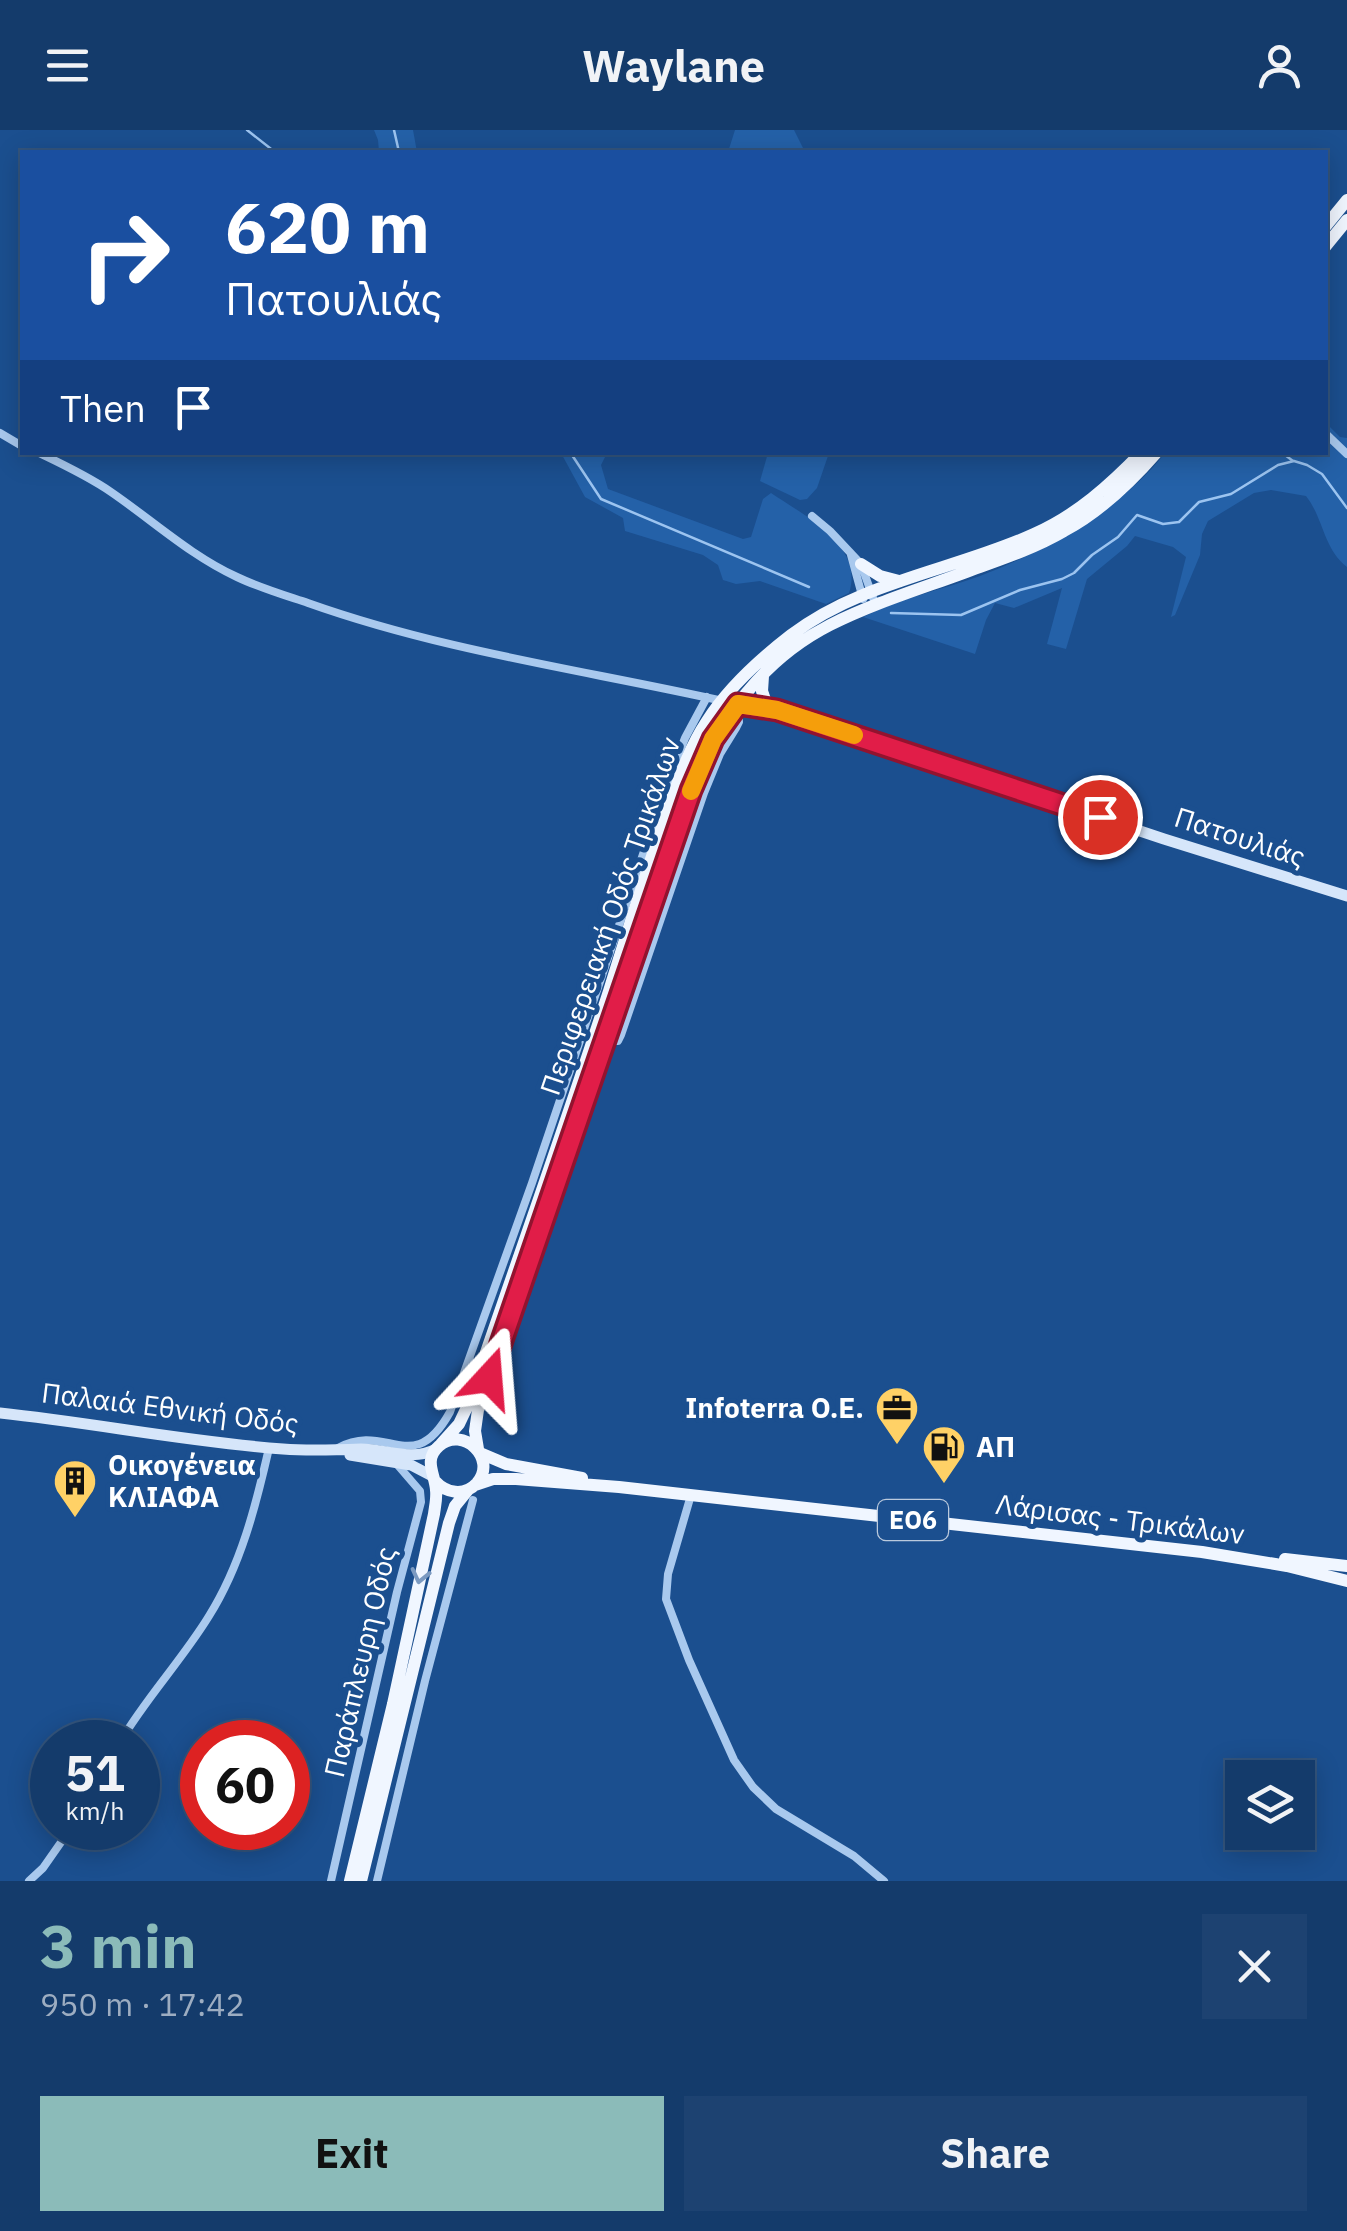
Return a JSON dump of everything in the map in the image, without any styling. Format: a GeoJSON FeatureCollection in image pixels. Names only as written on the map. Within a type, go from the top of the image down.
{"type":"FeatureCollection","features":[{"type":"Feature","properties":{"kind":"main road"},"geometry":{"type":"LineString","coordinates":[[1328,223],[1347,200]]}},
{"type":"Feature","properties":{"kind":"main road"},"geometry":{"type":"LineString","coordinates":[[1328,243],[1347,220]]}},
{"type":"Feature","properties":{"kind":"main road","name":"Περιφερειακή Οδός Τρικάλων"},"geometry":{"type":"LineString","coordinates":[[438,1447],[459,1424],[468,1406],[507,1271],[580,1061],[687,758],[707,720],[816,633],[902,582],[1046,528],[1088,502],[1139,455]]}},
{"type":"Feature","properties":{"kind":"main road","name":"Περιφερειακή Οδός Τρικάλων"},"geometry":{"type":"LineString","coordinates":[[479,1451],[474,1431],[478,1410],[704,758],[734,698],[762,660],[822,615],[1019,553],[1068,530],[1110,499],[1154,455]]}},
{"type":"Feature","properties":{"kind":"main road"},"geometry":{"type":"LineString","coordinates":[[856,560],[887,579],[902,582]]}},
{"type":"Feature","properties":{"kind":"main road"},"geometry":{"type":"LineString","coordinates":[[763,676],[762,691],[772,706]]}},
{"type":"Feature","properties":{"kind":"main road","name":"ΕΟ6"},"geometry":{"type":"LineString","coordinates":[[438,1447],[448,1440],[464,1440],[479,1451]]}},
{"type":"Feature","properties":{"kind":"main road"},"geometry":{"type":"LineString","coordinates":[[350,1881],[434,1514],[436,1490],[430,1462],[438,1447]]}},
{"type":"Feature","properties":{"kind":"main road"},"geometry":{"type":"LineString","coordinates":[[361,1881],[451,1516],[459,1500],[473,1491],[483,1470],[479,1451]]}},
{"type":"Feature","properties":{"kind":"main road","name":"Λάρισας - Τρικάλων"},"geometry":{"type":"LineString","coordinates":[[479,1451],[506,1464],[619,1487]]}},
{"type":"Feature","properties":{"kind":"main road","name":"ΕΟ6"},"geometry":{"type":"LineString","coordinates":[[434,1478],[440,1486],[455,1492],[473,1491]]}},
{"type":"Feature","properties":{"kind":"main road","name":"Λάρισας - Τρικάλων"},"geometry":{"type":"LineString","coordinates":[[473,1491],[502,1478],[619,1487],[1257,1561]]}},
{"type":"Feature","properties":{"kind":"main road"},"geometry":{"type":"LineString","coordinates":[[1257,1561],[1291,1559],[1347,1566]]}},
{"type":"Feature","properties":{"kind":"main road","name":"ΕΟ6"},"geometry":{"type":"LineString","coordinates":[[1257,1561],[1347,1581]]}},
{"type":"Feature","properties":{"kind":"street"},"geometry":{"type":"LineString","coordinates":[[1328,437],[1347,454]]}},
{"type":"Feature","properties":{"kind":"street"},"geometry":{"type":"LineString","coordinates":[[43,455],[108,490],[223,570],[280,594],[372,626],[425,639],[535,664],[708,697],[734,698]]}},
{"type":"Feature","properties":{"kind":"street"},"geometry":{"type":"LineString","coordinates":[[812,516],[856,560],[869,601]]}},
{"type":"Feature","properties":{"kind":"street"},"geometry":{"type":"LineString","coordinates":[[580,1061],[673,768],[708,697]]}},
{"type":"Feature","properties":{"kind":"street","name":"Πατουλιάς"},"geometry":{"type":"LineString","coordinates":[[734,698],[772,706],[1179,844],[1347,896]]}},
{"type":"Feature","properties":{"kind":"street"},"geometry":{"type":"LineString","coordinates":[[334,1451],[356,1441],[417,1446],[436,1435],[458,1394],[507,1271]]}},
{"type":"Feature","properties":{"kind":"street","name":"Παλαιά Εθνική Οδός"},"geometry":{"type":"LineString","coordinates":[[0,1413],[269,1448],[363,1449],[414,1455],[438,1447]]}},
{"type":"Feature","properties":{"kind":"street"},"geometry":{"type":"LineString","coordinates":[[133,1720],[216,1604],[244,1540],[269,1448]]}},
{"type":"Feature","properties":{"kind":"street","name":"Παλαιά Εθνική Οδός"},"geometry":{"type":"LineString","coordinates":[[334,1451],[417,1467],[434,1478]]}},
{"type":"Feature","properties":{"kind":"street","name":"Παράπλευρη Οδός"},"geometry":{"type":"LineString","coordinates":[[330,1881],[397,1592],[421,1506],[420,1491],[395,1462]]}},
{"type":"Feature","properties":{"kind":"street"},"geometry":{"type":"LineString","coordinates":[[377,1881],[473,1491]]}},
{"type":"Feature","properties":{"kind":"street"},"geometry":{"type":"LineString","coordinates":[[691,1494],[668,1574],[666,1599],[734,1760],[753,1787],[776,1809],[854,1856],[884,1881]]}},
{"type":"Feature","properties":{"kind":"street"},"geometry":{"type":"LineString","coordinates":[[28,1881],[56,1850]]}},
{"type":"Feature","properties":{"kind":"shaded area"},"geometry":{"type":"Polygon","coordinates":[[[374,130],[413,130],[417,150],[379,150],[374,130]]]}},
{"type":"Feature","properties":{"kind":"shaded area"},"geometry":{"type":"Polygon","coordinates":[[[735,130],[794,130],[804,150],[729,150],[735,130]]]}},
{"type":"Feature","properties":{"kind":"shaded area"},"geometry":{"type":"Polygon","coordinates":[[[1328,425],[1340,437],[1347,438],[1347,567],[1333,551],[1306,496],[1271,490],[1254,493],[1208,521],[1200,555],[1171,617],[1186,557],[1173,547],[1135,536],[1087,579],[1066,649],[1047,644],[1062,588],[1014,608],[995,603],[975,654],[863,617],[1031,554],[1105,510],[1163,455],[1328,455],[1328,425]]]}},
{"type":"Feature","properties":{"kind":"shaded area"},"geometry":{"type":"Polygon","coordinates":[[[562,455],[606,455],[601,465],[608,489],[743,539],[751,537],[763,499],[771,493],[814,522],[840,546],[852,576],[849,593],[826,604],[760,581],[736,584],[723,580],[718,565],[703,555],[625,531],[623,518],[585,497],[562,455]]]}},
{"type":"Feature","properties":{"kind":"shaded area"},"geometry":{"type":"Polygon","coordinates":[[[767,455],[828,455],[817,488],[807,499],[800,500],[760,481],[767,455]]]}},
{"type":"Feature","properties":{"kind":"waterway"},"geometry":{"type":"LineString","coordinates":[[247,130],[272,150]]}},
{"type":"Feature","properties":{"kind":"waterway"},"geometry":{"type":"LineString","coordinates":[[394,130],[399,150]]}},
{"type":"Feature","properties":{"kind":"waterway"},"geometry":{"type":"LineString","coordinates":[[572,455],[601,499],[809,587]]}},
{"type":"Feature","properties":{"kind":"waterway"},"geometry":{"type":"LineString","coordinates":[[1285,455],[1293,461]]}},
{"type":"Feature","properties":{"kind":"waterway"},"geometry":{"type":"LineString","coordinates":[[891,613],[961,615],[1020,590],[1062,579],[1118,537],[1137,515],[1163,524],[1179,522],[1199,502],[1231,494],[1278,465],[1294,461],[1322,474],[1347,508]]}},
{"type":"Feature","properties":{"kind":"slow traffic"},"geometry":{"type":"LineString","coordinates":[[691,791],[713,739],[738,704],[777,710],[854,735]]}},
{"type":"Feature","properties":{"kind":"place","name":"Infoterra Ο.Ε."},"geometry":{"type":"Point","coordinates":[897,1446]}},
{"type":"Feature","properties":{"kind":"place","name":"ΑΠ"},"geometry":{"type":"Point","coordinates":[944,1485]}},
{"type":"Feature","properties":{"kind":"place","name":"Οικογένεια ΚΛΙΑΦΑ"},"geometry":{"type":"Point","coordinates":[75,1519]}},
{"type":"Feature","properties":{"kind":"route"},"geometry":{"type":"LineString","coordinates":[[489,1378],[691,790],[713,739],[738,704],[777,710],[1100,817]]}}]}
